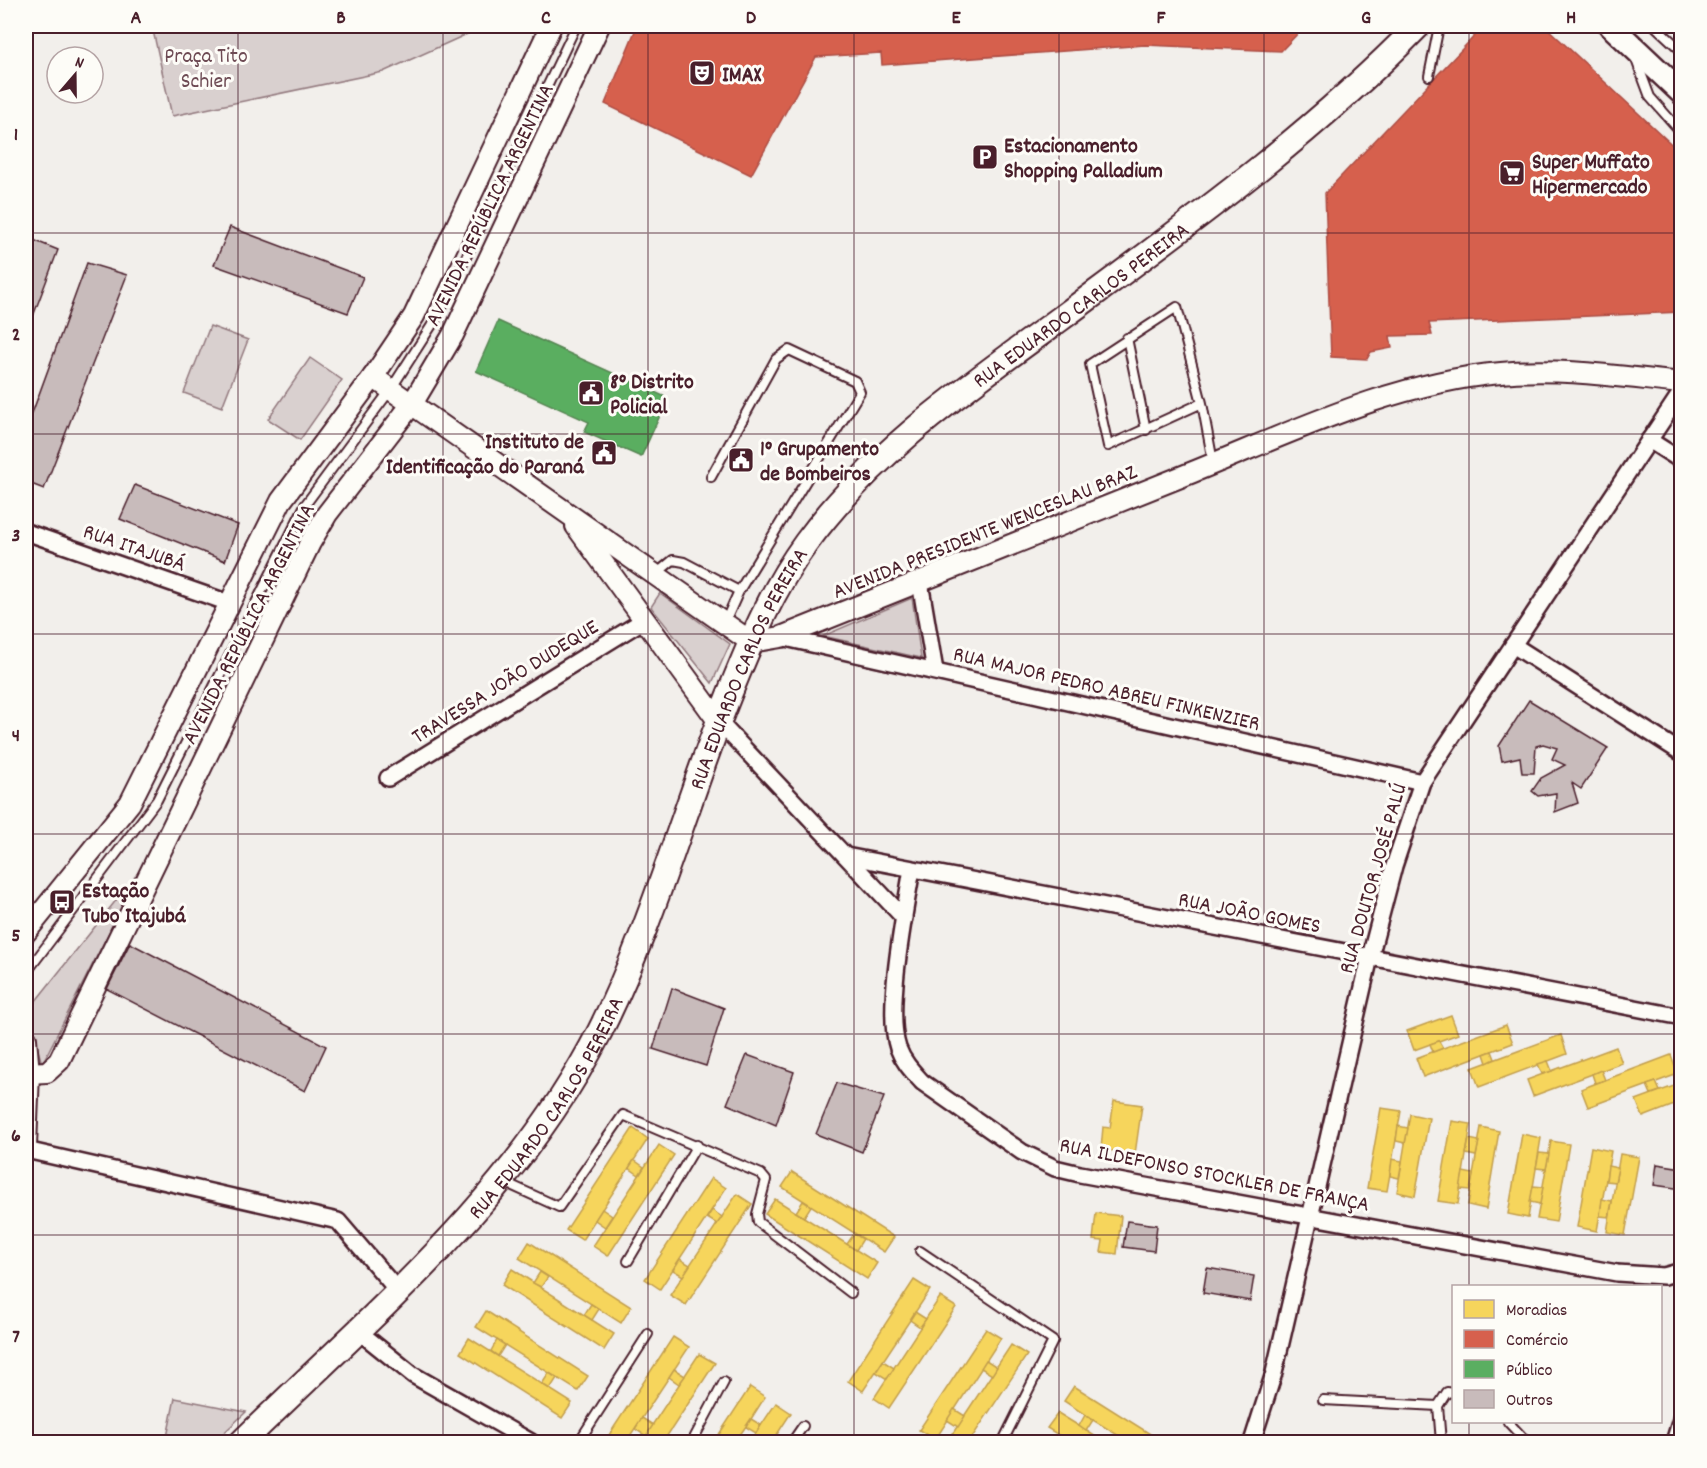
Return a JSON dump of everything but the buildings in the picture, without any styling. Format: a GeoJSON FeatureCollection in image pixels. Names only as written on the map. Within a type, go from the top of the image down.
{"type":"FeatureCollection","features":[{"type":"Feature","properties":{"kind":"main road","name":"RUA EDUARDO CARLOS PEREIRA"},"geometry":{"type":"LineString","coordinates":[[242,1443],[398,1291],[501,1180],[557,1104],[600,1030],[629,964],[718,722],[751,642],[766,609],[803,547],[853,487],[889,453],[959,394],[1243,183],[1338,102],[1418,26]]}},
{"type":"Feature","properties":{"kind":"main road"},"geometry":{"type":"LineString","coordinates":[[1611,26],[1682,93]]}},
{"type":"Feature","properties":{"kind":"street","name":"AVENIDA REPÚBLICA ARGENTINA"},"geometry":{"type":"LineString","coordinates":[[26,932],[130,803],[280,501],[373,377],[429,288],[551,26]]}},
{"type":"Feature","properties":{"kind":"street","name":"AVENIDA REPÚBLICA ARGENTINA"},"geometry":{"type":"LineString","coordinates":[[27,1073],[48,1072],[59,1061],[318,528],[412,404],[463,317],[599,26]]}},
{"type":"Feature","properties":{"kind":"street","name":"AVENIDA PRESIDENTE WENCESLAU BRAZ"},"geometry":{"type":"LineString","coordinates":[[751,642],[782,637],[1368,403],[1466,377],[1501,372],[1543,372],[1682,383]]}},
{"type":"Feature","properties":{"kind":"street"},"geometry":{"type":"LineString","coordinates":[[373,377],[751,642]]}},
{"type":"Feature","properties":{"kind":"street","name":"RUA DOUTOR JOSÉ PALÚ"},"geometry":{"type":"LineString","coordinates":[[1252,1443],[1274,1373],[1370,957],[1394,866],[1422,782],[1682,391]]}},
{"type":"Feature","properties":{"kind":"street"},"geometry":{"type":"LineString","coordinates":[[1649,440],[1682,461]]}},
{"type":"Feature","properties":{"kind":"street"},"geometry":{"type":"LineString","coordinates":[[566,512],[718,722],[904,918]]}},
{"type":"Feature","properties":{"kind":"street","name":"RUA ITAJUBÁ"},"geometry":{"type":"LineString","coordinates":[[26,532],[229,603]]}},
{"type":"Feature","properties":{"kind":"street"},"geometry":{"type":"LineString","coordinates":[[920,582],[935,671]]}},
{"type":"Feature","properties":{"kind":"street","name":"TRAVESSA JOÃO DUDEQUE"},"geometry":{"type":"LineString","coordinates":[[388,778],[644,620]]}},
{"type":"Feature","properties":{"kind":"street","name":"RUA MAJOR PEDRO ABREU FINKENZIER"},"geometry":{"type":"LineString","coordinates":[[782,637],[1422,782]]}},
{"type":"Feature","properties":{"kind":"street"},"geometry":{"type":"LineString","coordinates":[[1513,645],[1682,753]]}},
{"type":"Feature","properties":{"kind":"street","name":"RUA JOÃO GOMES"},"geometry":{"type":"LineString","coordinates":[[846,856],[1682,1017]]}},
{"type":"Feature","properties":{"kind":"street","name":"RUA ILDEFONSO STOCKLER DE FRANÇA"},"geometry":{"type":"LineString","coordinates":[[912,869],[894,1007],[894,1028],[898,1048],[907,1065],[922,1082],[1022,1152],[1055,1168],[1617,1273],[1664,1276],[1682,1272]]}},
{"type":"Feature","properties":{"kind":"street"},"geometry":{"type":"LineString","coordinates":[[26,1039],[26,1148],[338,1221],[398,1291]]}},
{"type":"Feature","properties":{"kind":"street"},"geometry":{"type":"LineString","coordinates":[[357,1330],[413,1375],[531,1443]]}},
{"type":"Feature","properties":{"kind":"street"},"geometry":{"type":"LineString","coordinates":[[1674,1443],[1682,1416]]}},
{"type":"Feature","properties":{"kind":"lane"},"geometry":{"type":"LineString","coordinates":[[26,973],[157,800],[301,512],[417,350],[457,278],[576,26]]}},
{"type":"Feature","properties":{"kind":"lane"},"geometry":{"type":"LineString","coordinates":[[1429,76],[1439,26]]}},
{"type":"Feature","properties":{"kind":"lane"},"geometry":{"type":"LineString","coordinates":[[1655,26],[1682,51]]}},
{"type":"Feature","properties":{"kind":"lane"},"geometry":{"type":"LineString","coordinates":[[1633,47],[1640,74],[1650,97],[1682,133]]}},
{"type":"Feature","properties":{"kind":"lane"},"geometry":{"type":"LineString","coordinates":[[1202,403],[1108,446],[1090,364],[1177,307],[1202,403],[1213,464]]}},
{"type":"Feature","properties":{"kind":"lane"},"geometry":{"type":"LineString","coordinates":[[1127,338],[1146,430]]}},
{"type":"Feature","properties":{"kind":"lane"},"geometry":{"type":"LineString","coordinates":[[711,477],[776,359],[789,350],[855,381],[860,392],[739,591],[724,623]]}},
{"type":"Feature","properties":{"kind":"lane"},"geometry":{"type":"LineString","coordinates":[[655,575],[673,560],[684,562],[739,591]]}},
{"type":"Feature","properties":{"kind":"lane"},"geometry":{"type":"LineString","coordinates":[[501,1180],[560,1207],[623,1115],[761,1174],[766,1180],[757,1214],[758,1222],[851,1293]]}},
{"type":"Feature","properties":{"kind":"lane"},"geometry":{"type":"LineString","coordinates":[[628,1261],[697,1145]]}},
{"type":"Feature","properties":{"kind":"lane"},"geometry":{"type":"LineString","coordinates":[[920,1251],[1053,1341],[1005,1437],[1012,1443]]}},
{"type":"Feature","properties":{"kind":"lane"},"geometry":{"type":"LineString","coordinates":[[584,1443],[580,1440],[648,1334]]}},
{"type":"Feature","properties":{"kind":"lane"},"geometry":{"type":"LineString","coordinates":[[692,1443],[724,1382]]}},
{"type":"Feature","properties":{"kind":"lane"},"geometry":{"type":"LineString","coordinates":[[1441,1443],[1438,1406],[1447,1392],[1452,1393]]}},
{"type":"Feature","properties":{"kind":"lane"},"geometry":{"type":"LineString","coordinates":[[1323,1400],[1438,1406]]}},
{"type":"Feature","properties":{"kind":"lane"},"geometry":{"type":"LineString","coordinates":[[1509,1423],[1527,1443]]}},
{"type":"Feature","properties":{"kind":"lane"},"geometry":{"type":"LineString","coordinates":[[792,1443],[803,1426]]}},
{"type":"Feature","properties":{"kind":"green space","name":"Praça Tito Schier"},"geometry":{"type":"Polygon","coordinates":[[[152,26],[485,26],[383,72],[172,116],[152,26]]]}},
{"type":"Feature","properties":{"kind":"green space"},"geometry":{"type":"Polygon","coordinates":[[[210,326],[248,340],[222,407],[184,393],[210,326]]]}},
{"type":"Feature","properties":{"kind":"green space"},"geometry":{"type":"Polygon","coordinates":[[[310,358],[342,380],[300,440],[268,419],[310,358]]]}},
{"type":"Feature","properties":{"kind":"green space"},"geometry":{"type":"Polygon","coordinates":[[[660,593],[730,644],[712,683],[651,607],[660,593]]]}},
{"type":"Feature","properties":{"kind":"green space"},"geometry":{"type":"Polygon","coordinates":[[[912,598],[921,658],[823,636],[912,598]]]}},
{"type":"Feature","properties":{"kind":"green space"},"geometry":{"type":"Polygon","coordinates":[[[141,869],[42,1064],[27,1012],[141,869]]]}},
{"type":"Feature","properties":{"kind":"green space"},"geometry":{"type":"Polygon","coordinates":[[[175,1398],[246,1412],[214,1442],[166,1442],[175,1398]]]}},
{"type":"Feature","properties":{"kind":"place","name":"IMAX"},"geometry":{"type":"Point","coordinates":[702,73]}},
{"type":"Feature","properties":{"kind":"place","name":"Estacionamento Shopping Palladium"},"geometry":{"type":"Point","coordinates":[985,157]}},
{"type":"Feature","properties":{"kind":"place","name":"Super Muffato Hipermercado"},"geometry":{"type":"Point","coordinates":[1512,173]}},
{"type":"Feature","properties":{"kind":"place","name":"8° Distrito Policial"},"geometry":{"type":"Point","coordinates":[591,393]}},
{"type":"Feature","properties":{"kind":"place","name":"Instituto de Identificação do Paraná"},"geometry":{"type":"Point","coordinates":[604,453]}},
{"type":"Feature","properties":{"kind":"place","name":"1° Grupamento de Bombeiros"},"geometry":{"type":"Point","coordinates":[741,460]}},
{"type":"Feature","properties":{"kind":"place","name":"Estação Tubo Itajubá"},"geometry":{"type":"Point","coordinates":[62,902]}}]}
